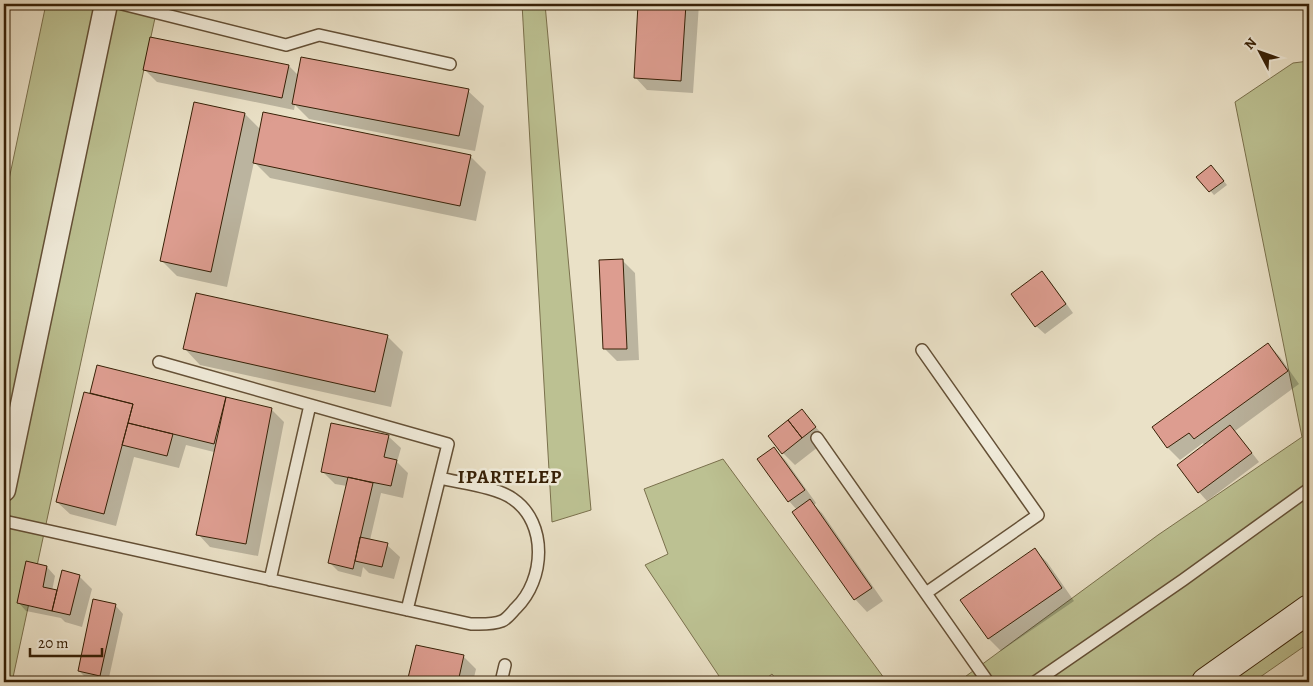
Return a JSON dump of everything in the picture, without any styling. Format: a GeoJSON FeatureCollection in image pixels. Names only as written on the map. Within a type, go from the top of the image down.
{"type":"FeatureCollection","features":[{"type":"Feature","properties":{"kind":"street"},"geometry":{"type":"LineString","coordinates":[[4,490],[106,4]]}},
{"type":"Feature","properties":{"kind":"street"},"geometry":{"type":"LineString","coordinates":[[1206,682],[1309,609]]}},
{"type":"Feature","properties":{"kind":"lane"},"geometry":{"type":"LineString","coordinates":[[122,4],[286,45],[319,35],[450,64]]}},
{"type":"Feature","properties":{"kind":"lane"},"geometry":{"type":"LineString","coordinates":[[922,350],[1038,515],[926,593]]}},
{"type":"Feature","properties":{"kind":"lane"},"geometry":{"type":"LineString","coordinates":[[159,362],[448,444],[407,610]]}},
{"type":"Feature","properties":{"kind":"lane"},"geometry":{"type":"LineString","coordinates":[[270,580],[310,405]]}},
{"type":"Feature","properties":{"kind":"lane"},"geometry":{"type":"LineString","coordinates":[[817,438],[988,682]]}},
{"type":"Feature","properties":{"kind":"lane"},"geometry":{"type":"LineString","coordinates":[[4,521],[472,624],[491,624],[504,620],[519,605],[531,587],[539,550],[532,519],[514,499],[503,493],[440,478]]}},
{"type":"Feature","properties":{"kind":"lane"},"geometry":{"type":"LineString","coordinates":[[1035,682],[1183,580],[1309,489]]}},
{"type":"Feature","properties":{"kind":"lane"},"geometry":{"type":"LineString","coordinates":[[501,682],[506,665]]}},
{"type":"Feature","properties":{"kind":"green space"},"geometry":{"type":"Polygon","coordinates":[[[46,4],[158,4],[12,682],[4,682],[4,203],[46,4]]]}},
{"type":"Feature","properties":{"kind":"green space"},"geometry":{"type":"Polygon","coordinates":[[[522,4],[545,4],[591,510],[552,522],[522,4]]]}},
{"type":"Feature","properties":{"kind":"green space"},"geometry":{"type":"Polygon","coordinates":[[[1309,61],[1309,643],[1253,682],[958,682],[1158,535],[1302,437],[1235,102],[1293,63],[1309,61]]]}},
{"type":"Feature","properties":{"kind":"green space"},"geometry":{"type":"Polygon","coordinates":[[[723,459],[887,682],[778,682],[772,674],[762,682],[723,682],[645,565],[668,554],[644,489],[723,459]]]}},
{"type":"Feature","properties":{"kind":"building"},"geometry":{"type":"Polygon","coordinates":[[[638,4],[686,4],[681,81],[634,78],[638,4]]]}},
{"type":"Feature","properties":{"kind":"building"},"geometry":{"type":"Polygon","coordinates":[[[150,37],[289,65],[282,98],[143,70],[150,37]]]}},
{"type":"Feature","properties":{"kind":"building"},"geometry":{"type":"Polygon","coordinates":[[[301,57],[469,89],[459,136],[292,104],[301,57]]]}},
{"type":"Feature","properties":{"kind":"building"},"geometry":{"type":"Polygon","coordinates":[[[194,102],[245,113],[211,272],[160,261],[194,102]]]}},
{"type":"Feature","properties":{"kind":"building"},"geometry":{"type":"Polygon","coordinates":[[[263,112],[471,155],[460,206],[253,163],[263,112]]]}},
{"type":"Feature","properties":{"kind":"building"},"geometry":{"type":"Polygon","coordinates":[[[1211,165],[1224,181],[1209,192],[1196,177],[1211,165]]]}},
{"type":"Feature","properties":{"kind":"building"},"geometry":{"type":"Polygon","coordinates":[[[623,259],[627,349],[603,349],[599,260],[623,259]]]}},
{"type":"Feature","properties":{"kind":"building"},"geometry":{"type":"Polygon","coordinates":[[[1042,271],[1066,304],[1035,327],[1011,294],[1042,271]]]}},
{"type":"Feature","properties":{"kind":"building"},"geometry":{"type":"Polygon","coordinates":[[[196,293],[388,335],[375,392],[183,349],[196,293]]]}},
{"type":"Feature","properties":{"kind":"building"},"geometry":{"type":"Polygon","coordinates":[[[1268,343],[1288,371],[1194,439],[1189,433],[1167,448],[1152,427],[1268,343]]]}},
{"type":"Feature","properties":{"kind":"building"},"geometry":{"type":"Polygon","coordinates":[[[97,365],[226,397],[214,444],[128,423],[133,404],[90,393],[97,365]]]}},
{"type":"Feature","properties":{"kind":"building"},"geometry":{"type":"Polygon","coordinates":[[[84,392],[133,404],[104,514],[56,502],[84,392]]]}},
{"type":"Feature","properties":{"kind":"building"},"geometry":{"type":"Polygon","coordinates":[[[226,397],[272,408],[246,544],[196,535],[226,397]]]}},
{"type":"Feature","properties":{"kind":"building"},"geometry":{"type":"Polygon","coordinates":[[[802,409],[816,427],[802,438],[788,420],[802,409]]]}},
{"type":"Feature","properties":{"kind":"building"},"geometry":{"type":"Polygon","coordinates":[[[788,420],[802,438],[782,454],[768,436],[788,420]]]}},
{"type":"Feature","properties":{"kind":"building"},"geometry":{"type":"Polygon","coordinates":[[[128,423],[173,434],[167,456],[122,445],[128,423]]]}},
{"type":"Feature","properties":{"kind":"building"},"geometry":{"type":"Polygon","coordinates":[[[331,423],[389,435],[384,457],[397,460],[391,486],[321,472],[331,423]]]}},
{"type":"Feature","properties":{"kind":"building"},"geometry":{"type":"Polygon","coordinates":[[[1230,425],[1252,453],[1198,493],[1177,465],[1230,425]]]}},
{"type":"Feature","properties":{"kind":"building"},"geometry":{"type":"Polygon","coordinates":[[[774,447],[805,490],[788,502],[757,459],[774,447]]]}},
{"type":"Feature","properties":{"kind":"building"},"geometry":{"type":"Polygon","coordinates":[[[348,477],[373,483],[353,569],[328,563],[348,477]]]}},
{"type":"Feature","properties":{"kind":"building"},"geometry":{"type":"Polygon","coordinates":[[[810,499],[872,588],[854,600],[792,512],[810,499]]]}},
{"type":"Feature","properties":{"kind":"building"},"geometry":{"type":"Polygon","coordinates":[[[360,537],[388,543],[382,567],[355,561],[360,537]]]}},
{"type":"Feature","properties":{"kind":"building"},"geometry":{"type":"Polygon","coordinates":[[[1035,548],[1062,588],[988,639],[960,600],[1035,548]]]}},
{"type":"Feature","properties":{"kind":"building"},"geometry":{"type":"Polygon","coordinates":[[[26,561],[47,566],[43,587],[57,590],[52,611],[17,603],[26,561]]]}},
{"type":"Feature","properties":{"kind":"building"},"geometry":{"type":"Polygon","coordinates":[[[62,570],[80,575],[70,615],[52,611],[62,570]]]}},
{"type":"Feature","properties":{"kind":"building"},"geometry":{"type":"Polygon","coordinates":[[[93,599],[116,604],[100,676],[78,671],[93,599]]]}},
{"type":"Feature","properties":{"kind":"building"},"geometry":{"type":"Polygon","coordinates":[[[416,645],[464,655],[458,682],[407,682],[416,645]]]}},
{"type":"Feature","properties":{"kind":"district","name":"IPARTELEP"},"geometry":{"type":"Point","coordinates":[510,477]}}]}
